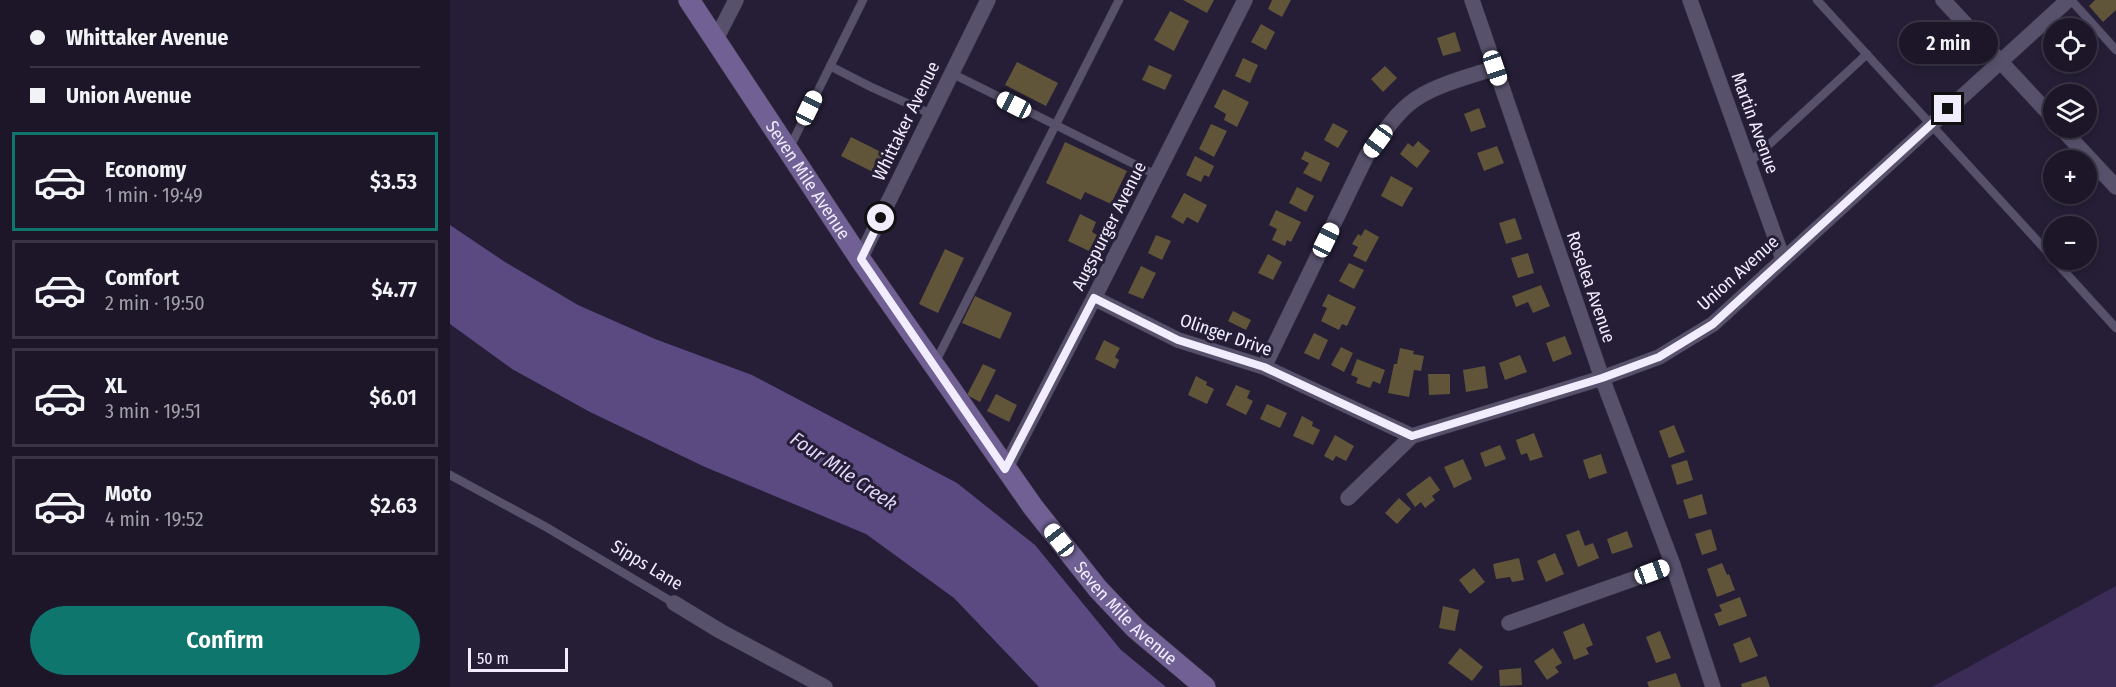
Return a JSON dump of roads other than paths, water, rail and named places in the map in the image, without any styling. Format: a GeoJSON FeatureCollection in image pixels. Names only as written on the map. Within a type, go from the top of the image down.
{"type":"FeatureCollection","features":[{"type":"Feature","properties":{"kind":"main road","name":"Seven Mile Avenue"},"geometry":{"type":"LineString","coordinates":[[689,0],[788,151],[1005,469],[1098,589],[1136,628],[1205,687]]}},
{"type":"Feature","properties":{"kind":"street"},"geometry":{"type":"LineString","coordinates":[[716,39],[736,0]]}},
{"type":"Feature","properties":{"kind":"street","name":"Whittaker Avenue"},"geometry":{"type":"LineString","coordinates":[[861,259],[988,0]]}},
{"type":"Feature","properties":{"kind":"street","name":"Augspurger Avenue"},"geometry":{"type":"LineString","coordinates":[[1005,469],[1245,0]]}},
{"type":"Feature","properties":{"kind":"street","name":"Roselea Avenue"},"geometry":{"type":"LineString","coordinates":[[1472,0],[1602,378],[1672,564],[1713,687]]}},
{"type":"Feature","properties":{"kind":"street","name":"Martin Avenue"},"geometry":{"type":"LineString","coordinates":[[1690,0],[1783,259]]}},
{"type":"Feature","properties":{"kind":"street"},"geometry":{"type":"LineString","coordinates":[[1943,0],[2043,108]]}},
{"type":"Feature","properties":{"kind":"street","name":"Union Avenue"},"geometry":{"type":"LineString","coordinates":[[1348,498],[1412,436],[1602,378],[1659,357],[1713,324],[2069,0]]}},
{"type":"Feature","properties":{"kind":"street"},"geometry":{"type":"LineString","coordinates":[[1264,367],[1367,155],[1388,126],[1410,103],[1440,86],[1495,68]]}},
{"type":"Feature","properties":{"kind":"street"},"geometry":{"type":"LineString","coordinates":[[2070,138],[2116,187]]}},
{"type":"Feature","properties":{"kind":"street","name":"Olinger Drive"},"geometry":{"type":"LineString","coordinates":[[1094,298],[1178,340],[1264,367],[1412,436]]}},
{"type":"Feature","properties":{"kind":"street"},"geometry":{"type":"LineString","coordinates":[[1509,622],[1672,564]]}},
{"type":"Feature","properties":{"kind":"street","name":"Sipps Lane"},"geometry":{"type":"LineString","coordinates":[[674,603],[720,631],[825,687]]}},
{"type":"Feature","properties":{"kind":"lane"},"geometry":{"type":"LineString","coordinates":[[788,151],[863,0]]}},
{"type":"Feature","properties":{"kind":"lane"},"geometry":{"type":"LineString","coordinates":[[934,364],[1119,0]]}},
{"type":"Feature","properties":{"kind":"lane"},"geometry":{"type":"LineString","coordinates":[[1817,0],[2043,247]]}},
{"type":"Feature","properties":{"kind":"lane"},"geometry":{"type":"LineString","coordinates":[[2069,0],[2116,50]]}},
{"type":"Feature","properties":{"kind":"lane"},"geometry":{"type":"LineString","coordinates":[[1749,164],[1867,54]]}},
{"type":"Feature","properties":{"kind":"lane"},"geometry":{"type":"LineString","coordinates":[[830,66],[931,114]]}},
{"type":"Feature","properties":{"kind":"lane"},"geometry":{"type":"LineString","coordinates":[[951,73],[1156,175]]}},
{"type":"Feature","properties":{"kind":"lane"},"geometry":{"type":"LineString","coordinates":[[2064,270],[2116,328]]}},
{"type":"Feature","properties":{"kind":"lane","name":"Sipps Lane"},"geometry":{"type":"LineString","coordinates":[[450,475],[546,527],[674,603]]}},
{"type":"Feature","properties":{"kind":"water","name":"Four Mile Creek"},"geometry":{"type":"Polygon","coordinates":[[[450,225],[505,262],[578,305],[655,339],[752,375],[957,483],[1035,545],[1121,650],[1166,687],[1039,687],[954,598],[866,534],[705,467],[590,412],[512,369],[450,324],[450,225]]]}}]}
